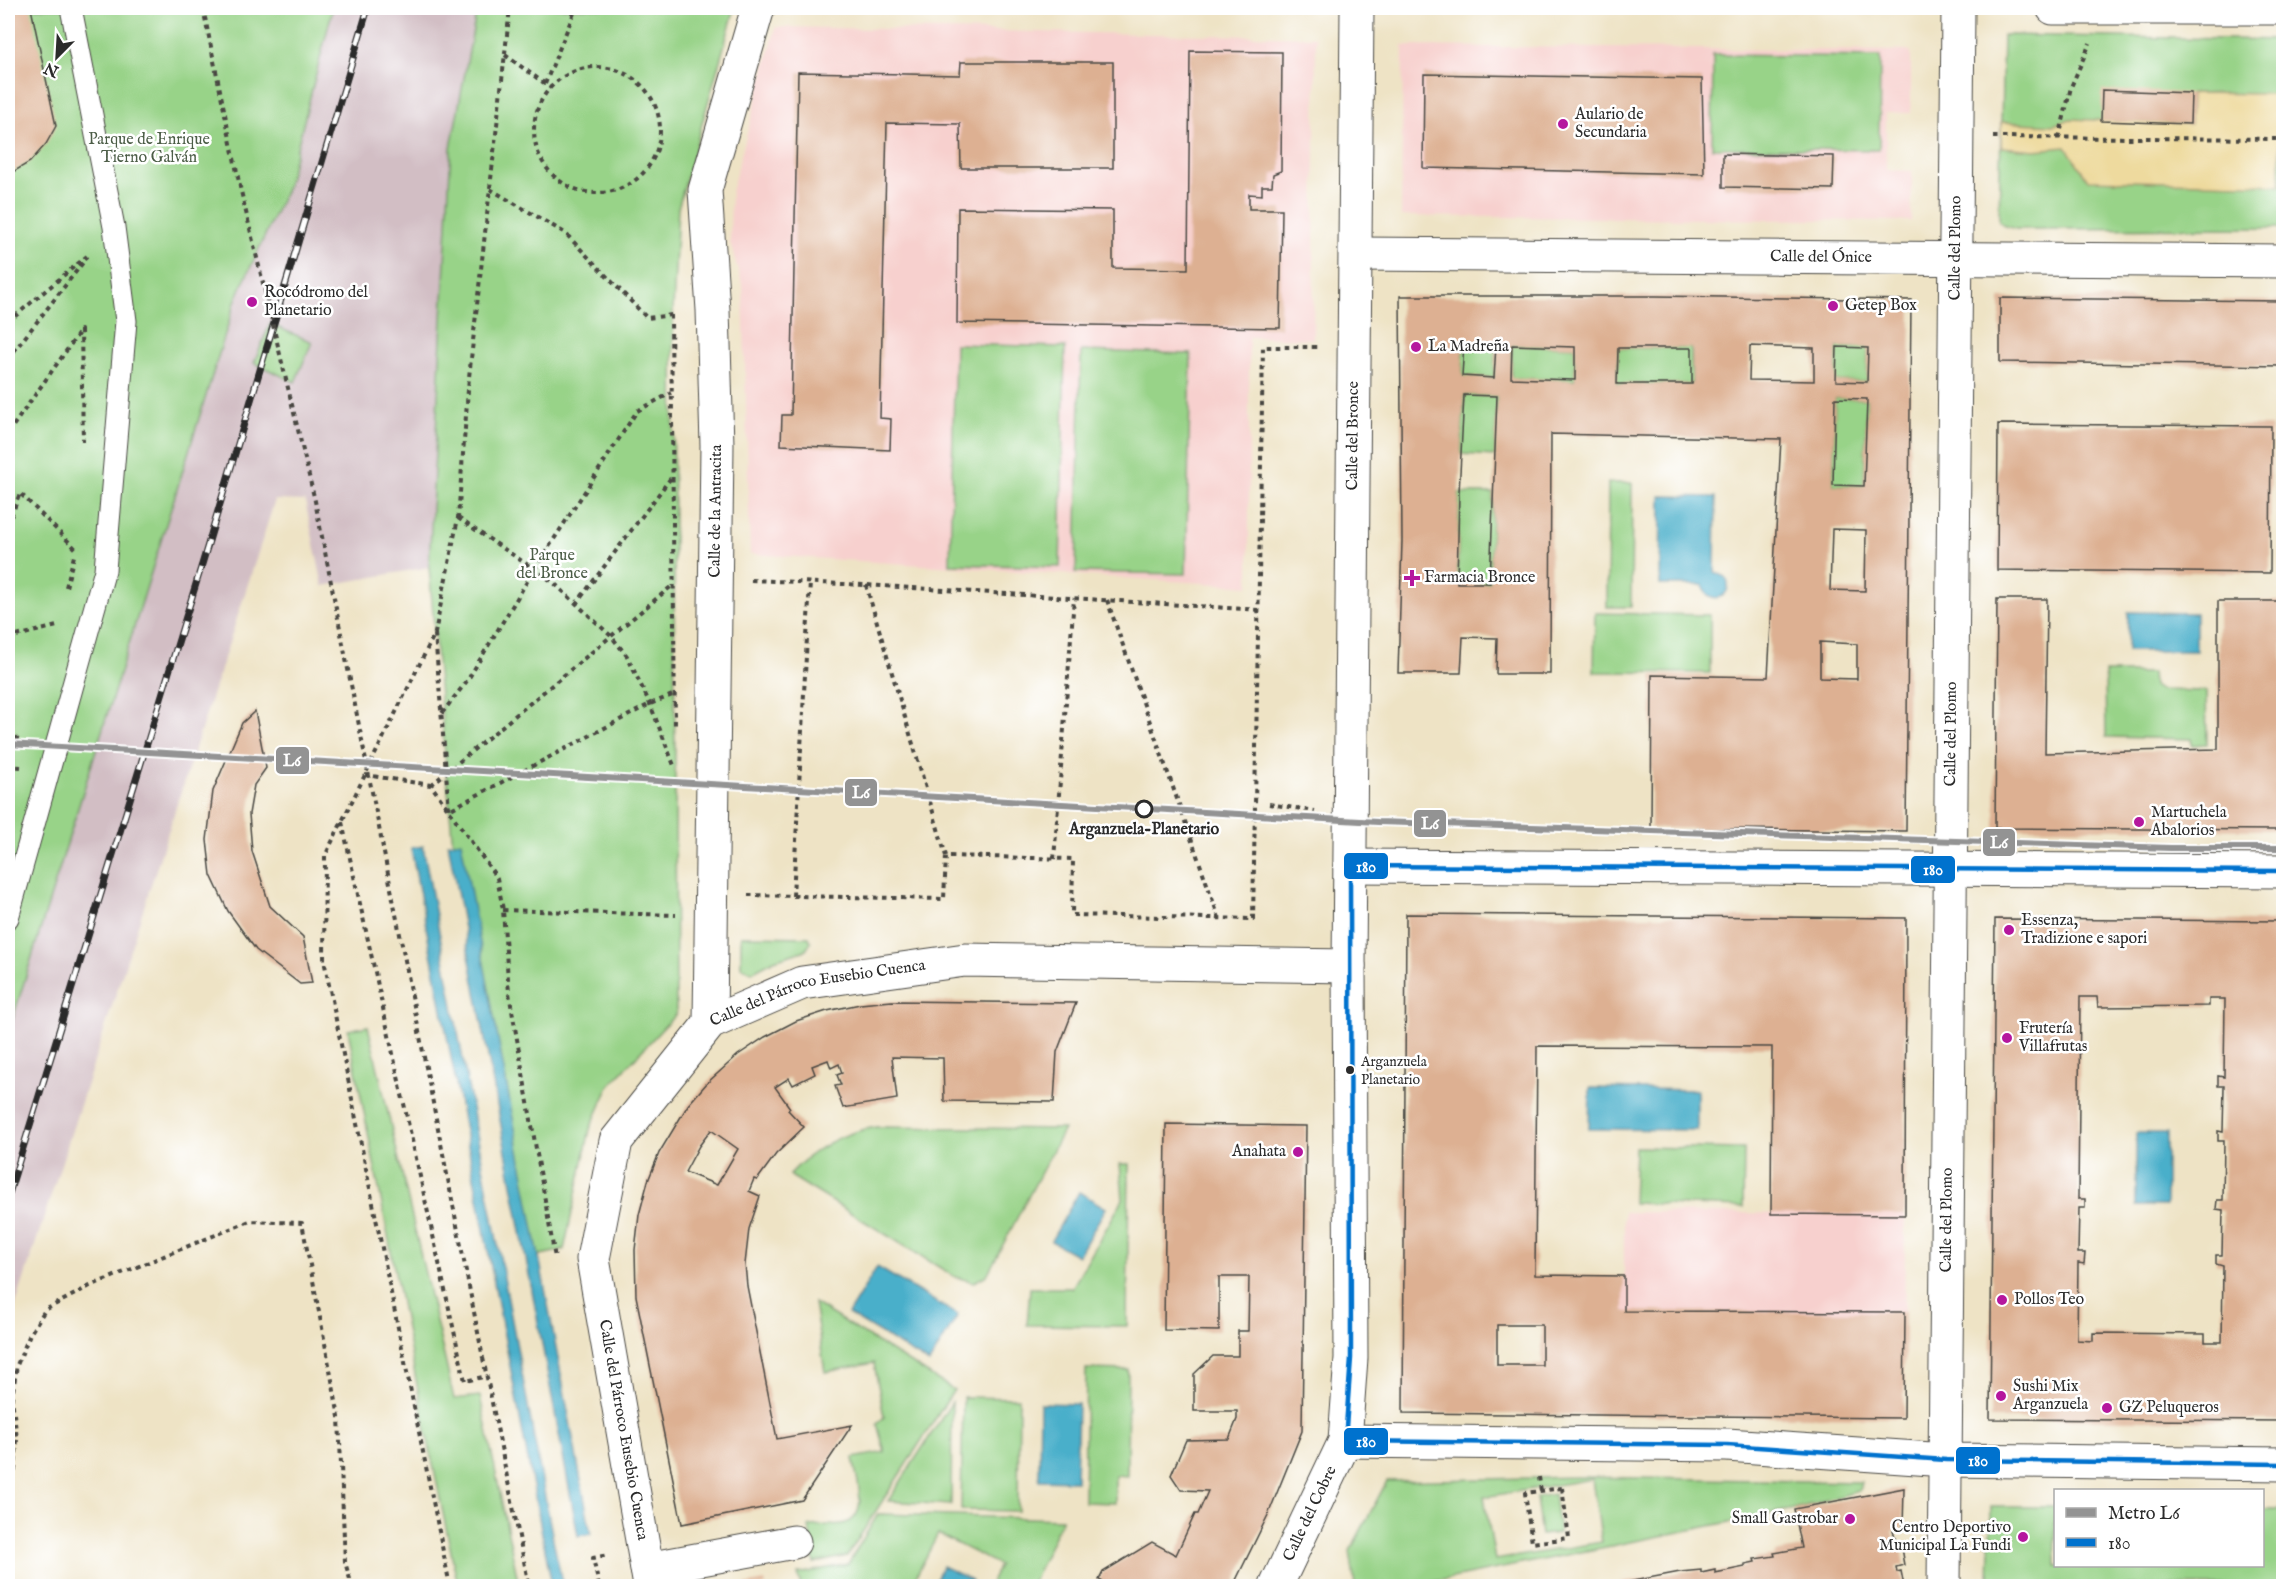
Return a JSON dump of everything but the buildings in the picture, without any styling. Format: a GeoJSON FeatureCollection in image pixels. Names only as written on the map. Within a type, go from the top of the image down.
{"type":"FeatureCollection","features":[{"type":"Feature","properties":{"kind":"street","name":"Calle de la Antracita"},"geometry":{"type":"LineString","coordinates":[[710,1023],[717,445],[713,310],[705,190],[758,8]]}},
{"type":"Feature","properties":{"kind":"street","name":"Calle del Bronce"},"geometry":{"type":"LineString","coordinates":[[1350,866],[1354,321],[1357,254],[1357,8]]}},
{"type":"Feature","properties":{"kind":"street","name":"Calle del Plomo"},"geometry":{"type":"LineString","coordinates":[[1944,1587],[1958,8]]}},
{"type":"Feature","properties":{"kind":"street"},"geometry":{"type":"LineString","coordinates":[[2053,8],[2283,8]]}},
{"type":"Feature","properties":{"kind":"street","name":"Calle del Ónice"},"geometry":{"type":"LineString","coordinates":[[1357,254],[2283,261]]}},
{"type":"Feature","properties":{"kind":"street"},"geometry":{"type":"LineString","coordinates":[[1350,866],[2283,871]]}},
{"type":"Feature","properties":{"kind":"street","name":"Calle del Cobre"},"geometry":{"type":"LineString","coordinates":[[1276,1587],[1345,1441],[1352,1358],[1350,866]]}},
{"type":"Feature","properties":{"kind":"street","name":"Calle del Párroco Eusebio Cuenca"},"geometry":{"type":"LineString","coordinates":[[648,1578],[593,1259],[616,1141],[710,1023],[802,983],[965,960],[1349,966]]}},
{"type":"Feature","properties":{"kind":"street"},"geometry":{"type":"LineString","coordinates":[[1345,1441],[1727,1444],[1946,1460],[2283,1464]]}},
{"type":"Feature","properties":{"kind":"street"},"geometry":{"type":"LineString","coordinates":[[648,1578],[794,1542]]}},
{"type":"Feature","properties":{"kind":"lane"},"geometry":{"type":"LineString","coordinates":[[8,918],[105,570],[126,321],[114,227],[71,8]]}},
{"type":"Feature","properties":{"kind":"path"},"geometry":{"type":"LineString","coordinates":[[203,8],[240,187],[315,501],[529,1587]]}},
{"type":"Feature","properties":{"kind":"path"},"geometry":{"type":"LineString","coordinates":[[450,1587],[324,960],[325,856],[435,633],[458,518],[469,377],[510,8]]}},
{"type":"Feature","properties":{"kind":"path"},"geometry":{"type":"LineString","coordinates":[[545,84],[576,8]]}},
{"type":"Feature","properties":{"kind":"path"},"geometry":{"type":"LineString","coordinates":[[2059,138],[2071,87],[2092,38]]}},
{"type":"Feature","properties":{"kind":"path"},"geometry":{"type":"LineString","coordinates":[[505,54],[551,88]]}},
{"type":"Feature","properties":{"kind":"path"},"geometry":{"type":"LineString","coordinates":[[586,68],[606,68],[625,74],[642,86],[654,102],[660,122],[659,142],[652,161],[640,177],[622,188],[602,193],[580,191],[561,182],[546,167],[536,147],[534,126],[539,106],[551,88],[567,75],[586,68]]}},
{"type":"Feature","properties":{"kind":"path"},"geometry":{"type":"LineString","coordinates":[[1992,137],[2283,140]]}},
{"type":"Feature","properties":{"kind":"path"},"geometry":{"type":"LineString","coordinates":[[490,189],[565,233],[647,318],[680,314]]}},
{"type":"Feature","properties":{"kind":"path"},"geometry":{"type":"LineString","coordinates":[[8,322],[89,254],[8,358]]}},
{"type":"Feature","properties":{"kind":"path"},"geometry":{"type":"LineString","coordinates":[[670,315],[675,736]]}},
{"type":"Feature","properties":{"kind":"path"},"geometry":{"type":"LineString","coordinates":[[8,433],[81,330],[83,443]]}},
{"type":"Feature","properties":{"kind":"path"},"geometry":{"type":"LineString","coordinates":[[946,856],[1073,859],[1072,915],[1253,919],[1263,347],[1328,347]]}},
{"type":"Feature","properties":{"kind":"path"},"geometry":{"type":"LineString","coordinates":[[442,713],[467,681],[534,570],[637,411],[671,393]]}},
{"type":"Feature","properties":{"kind":"path"},"geometry":{"type":"LineString","coordinates":[[576,604],[673,475]]}},
{"type":"Feature","properties":{"kind":"path"},"geometry":{"type":"LineString","coordinates":[[8,525],[20,493],[76,549]]}},
{"type":"Feature","properties":{"kind":"path"},"geometry":{"type":"LineString","coordinates":[[458,518],[553,582],[611,636],[627,656],[650,704],[675,768]]}},
{"type":"Feature","properties":{"kind":"path"},"geometry":{"type":"LineString","coordinates":[[65,594],[78,539]]}},
{"type":"Feature","properties":{"kind":"path"},"geometry":{"type":"LineString","coordinates":[[749,580],[866,585],[1260,610]]}},
{"type":"Feature","properties":{"kind":"path"},"geometry":{"type":"LineString","coordinates":[[793,896],[810,582]]}},
{"type":"Feature","properties":{"kind":"path"},"geometry":{"type":"LineString","coordinates":[[431,785],[674,585]]}},
{"type":"Feature","properties":{"kind":"path"},"geometry":{"type":"LineString","coordinates":[[739,895],[944,899],[946,856],[866,585]]}},
{"type":"Feature","properties":{"kind":"path"},"geometry":{"type":"LineString","coordinates":[[1054,859],[1074,598]]}},
{"type":"Feature","properties":{"kind":"path"},"geometry":{"type":"LineString","coordinates":[[1107,600],[1219,918]]}},
{"type":"Feature","properties":{"kind":"path"},"geometry":{"type":"LineString","coordinates":[[8,638],[57,627],[60,616]]}},
{"type":"Feature","properties":{"kind":"path"},"geometry":{"type":"LineString","coordinates":[[435,633],[449,810]]}},
{"type":"Feature","properties":{"kind":"path"},"geometry":{"type":"LineString","coordinates":[[449,810],[650,704],[675,694]]}},
{"type":"Feature","properties":{"kind":"path"},"geometry":{"type":"LineString","coordinates":[[675,747],[675,780]]}},
{"type":"Feature","properties":{"kind":"path"},"geometry":{"type":"LineString","coordinates":[[365,775],[431,785],[497,878],[503,910],[509,993],[557,1265]]}},
{"type":"Feature","properties":{"kind":"path"},"geometry":{"type":"LineString","coordinates":[[1269,804],[1316,811]]}},
{"type":"Feature","properties":{"kind":"path"},"geometry":{"type":"LineString","coordinates":[[342,822],[465,1381],[487,1376]]}},
{"type":"Feature","properties":{"kind":"path"},"geometry":{"type":"LineString","coordinates":[[503,910],[680,915]]}},
{"type":"Feature","properties":{"kind":"path"},"geometry":{"type":"LineString","coordinates":[[8,1488],[15,1470],[17,1439],[12,1398],[17,1365],[30,1334],[45,1310],[90,1286],[250,1221],[302,1223],[339,1417],[345,1562],[352,1587]]}},
{"type":"Feature","properties":{"kind":"path"},"geometry":{"type":"LineString","coordinates":[[1538,1475],[1542,1491]]}},
{"type":"Feature","properties":{"kind":"path"},"geometry":{"type":"LineString","coordinates":[[1562,1488],[1569,1538],[1532,1543],[1525,1493],[1542,1491],[1562,1488]]}},
{"type":"Feature","properties":{"kind":"path"},"geometry":{"type":"LineString","coordinates":[[599,1587],[593,1558],[615,1554]]}},
{"type":"Feature","properties":{"kind":"shaded area"},"geometry":{"type":"Polygon","coordinates":[[[333,8],[477,8],[451,148],[429,567],[323,586],[305,501],[275,500],[8,1329],[8,1034],[236,299],[287,187],[333,8]]]}},
{"type":"Feature","properties":{"kind":"shaded area"},"geometry":{"type":"Polygon","coordinates":[[[776,27],[1316,37],[1313,339],[1249,337],[1249,586],[750,554],[743,287],[730,242],[731,192],[776,27]]]}},
{"type":"Feature","properties":{"kind":"shaded area"},"geometry":{"type":"Polygon","coordinates":[[[1403,46],[1911,51],[1911,113],[1886,113],[1886,170],[1912,171],[1911,221],[1401,216],[1403,46]]]}},
{"type":"Feature","properties":{"kind":"shaded area"},"geometry":{"type":"Polygon","coordinates":[[[1624,1212],[1905,1215],[1904,1418],[1624,1415],[1624,1212]]]}},
{"type":"Feature","properties":{"kind":"green space","name":"Parque de Enrique Tierno Galván"},"geometry":{"type":"Polygon","coordinates":[[[8,8],[333,8],[287,187],[236,299],[8,1034],[8,8]]]}},
{"type":"Feature","properties":{"kind":"green space","name":"Parque del Bronce"},"geometry":{"type":"Polygon","coordinates":[[[477,8],[735,8],[678,208],[673,310],[676,1014],[609,1086],[590,1129],[564,1250],[526,1258],[452,836],[429,567],[451,148],[477,8]]]}},
{"type":"Feature","properties":{"kind":"green space"},"geometry":{"type":"Polygon","coordinates":[[[2003,35],[2283,40],[2283,228],[2016,229],[2006,226],[1999,221],[2003,35]]]}},
{"type":"Feature","properties":{"kind":"green space"},"geometry":{"type":"Polygon","coordinates":[[[1713,55],[1880,57],[1879,150],[1712,148],[1713,55]]]}},
{"type":"Feature","properties":{"kind":"green space"},"geometry":{"type":"Polygon","coordinates":[[[270,324],[312,342],[295,382],[254,363],[270,324]]]}},
{"type":"Feature","properties":{"kind":"green space"},"geometry":{"type":"Polygon","coordinates":[[[955,344],[1065,347],[1060,567],[950,564],[955,344]]]}},
{"type":"Feature","properties":{"kind":"green space"},"geometry":{"type":"Polygon","coordinates":[[[1464,344],[1496,345],[1494,378],[1462,376],[1464,344]]]}},
{"type":"Feature","properties":{"kind":"green space"},"geometry":{"type":"Polygon","coordinates":[[[1512,345],[1575,347],[1575,380],[1511,378],[1512,345]]]}},
{"type":"Feature","properties":{"kind":"green space"},"geometry":{"type":"Polygon","coordinates":[[[1837,347],[1868,348],[1867,382],[1836,381],[1837,347]]]}},
{"type":"Feature","properties":{"kind":"green space"},"geometry":{"type":"Polygon","coordinates":[[[1618,348],[1691,348],[1692,384],[1617,384],[1618,348]]]}},
{"type":"Feature","properties":{"kind":"green space"},"geometry":{"type":"Polygon","coordinates":[[[1081,351],[1191,354],[1186,574],[1076,572],[1081,351]]]}},
{"type":"Feature","properties":{"kind":"green space"},"geometry":{"type":"Polygon","coordinates":[[[1464,395],[1497,396],[1495,456],[1461,454],[1464,395]]]}},
{"type":"Feature","properties":{"kind":"green space"},"geometry":{"type":"Polygon","coordinates":[[[1835,398],[1867,399],[1864,486],[1833,485],[1835,398]]]}},
{"type":"Feature","properties":{"kind":"green space"},"geometry":{"type":"Polygon","coordinates":[[[1608,483],[1632,483],[1631,607],[1607,607],[1608,483]]]}},
{"type":"Feature","properties":{"kind":"green space"},"geometry":{"type":"Polygon","coordinates":[[[1459,493],[1493,493],[1490,583],[1457,583],[1459,493]]]}},
{"type":"Feature","properties":{"kind":"green space"},"geometry":{"type":"Polygon","coordinates":[[[1595,613],[1710,615],[1710,673],[1594,672],[1595,613]]]}},
{"type":"Feature","properties":{"kind":"green space"},"geometry":{"type":"Polygon","coordinates":[[[2105,673],[2152,673],[2153,686],[2159,690],[2206,691],[2207,744],[2192,745],[2191,739],[2106,737],[2105,673]]]}},
{"type":"Feature","properties":{"kind":"green space"},"geometry":{"type":"Polygon","coordinates":[[[741,936],[809,937],[811,942],[806,950],[774,960],[752,972],[741,967],[741,936]]]}},
{"type":"Feature","properties":{"kind":"green space"},"geometry":{"type":"Polygon","coordinates":[[[368,1026],[454,1399],[480,1396],[519,1586],[458,1586],[348,1030],[368,1026]]]}},
{"type":"Feature","properties":{"kind":"green space"},"geometry":{"type":"Polygon","coordinates":[[[877,1127],[1064,1129],[987,1275],[974,1282],[955,1277],[789,1175],[808,1157],[829,1143],[864,1129],[877,1127]]]}},
{"type":"Feature","properties":{"kind":"green space"},"geometry":{"type":"Polygon","coordinates":[[[1635,1147],[1744,1149],[1743,1207],[1633,1203],[1635,1147]]]}},
{"type":"Feature","properties":{"kind":"green space"},"geometry":{"type":"Polygon","coordinates":[[[1120,1164],[1129,1164],[1127,1326],[1027,1325],[1030,1288],[1072,1288],[1123,1199],[1120,1164]]]}},
{"type":"Feature","properties":{"kind":"green space"},"geometry":{"type":"Polygon","coordinates":[[[814,1303],[954,1390],[847,1556],[814,1563],[809,1526],[842,1524],[853,1519],[858,1512],[860,1494],[853,1458],[885,1452],[877,1424],[884,1417],[874,1363],[825,1372],[814,1303]]]}},
{"type":"Feature","properties":{"kind":"green space"},"geometry":{"type":"Polygon","coordinates":[[[1086,1369],[1128,1370],[1127,1476],[1115,1475],[1115,1503],[1084,1502],[1086,1369]]]}},
{"type":"Feature","properties":{"kind":"green space"},"geometry":{"type":"Polygon","coordinates":[[[963,1397],[1019,1398],[1018,1511],[961,1510],[963,1397]]]}},
{"type":"Feature","properties":{"kind":"green space"},"geometry":{"type":"Polygon","coordinates":[[[952,1402],[951,1505],[888,1501],[952,1402]]]}},
{"type":"Feature","properties":{"kind":"green space"},"geometry":{"type":"Polygon","coordinates":[[[1582,1477],[1861,1482],[1859,1491],[1794,1509],[1413,1586],[1355,1586],[1350,1551],[1387,1481],[1582,1477]],[[1592,1479],[1484,1497],[1495,1560],[1602,1542],[1592,1479]]]}},
{"type":"Feature","properties":{"kind":"green space"},"geometry":{"type":"Polygon","coordinates":[[[1554,1494],[1559,1533],[1541,1535],[1536,1497],[1554,1494]]]}},
{"type":"Feature","properties":{"kind":"green space","name":"Centro Deportivo Municipal La Fundi"},"geometry":{"type":"Polygon","coordinates":[[[1991,1507],[2054,1507],[2054,1567],[2264,1567],[2264,1509],[2283,1509],[2283,1586],[1989,1586],[1991,1507]]]}},
{"type":"Feature","properties":{"kind":"green space"},"geometry":{"type":"Polygon","coordinates":[[[878,1514],[1062,1519],[1031,1586],[989,1586],[999,1565],[938,1534],[911,1586],[801,1586],[798,1574],[848,1564],[878,1514]]]}},
{"type":"Feature","properties":{"kind":"sand"},"geometry":{"type":"Polygon","coordinates":[[[2191,93],[2279,94],[2280,185],[2088,180],[2066,147],[2035,150],[2001,147],[2001,122],[2054,125],[2070,119],[2190,124],[2191,93]]]}},
{"type":"Feature","properties":{"kind":"water"},"geometry":{"type":"Polygon","coordinates":[[[1661,496],[1716,497],[1715,572],[1726,577],[1728,584],[1724,595],[1715,598],[1710,596],[1703,585],[1660,585],[1661,496]]]}},
{"type":"Feature","properties":{"kind":"water"},"geometry":{"type":"Polygon","coordinates":[[[2128,612],[2196,613],[2196,651],[2127,651],[2128,612]]]}},
{"type":"Feature","properties":{"kind":"water"},"geometry":{"type":"Polygon","coordinates":[[[461,841],[591,1534],[578,1536],[448,843],[461,841]]]}},
{"type":"Feature","properties":{"kind":"water"},"geometry":{"type":"Polygon","coordinates":[[[423,846],[563,1586],[552,1586],[411,848],[423,846]]]}},
{"type":"Feature","properties":{"kind":"water"},"geometry":{"type":"Polygon","coordinates":[[[1590,1088],[1697,1090],[1697,1130],[1589,1129],[1590,1088]]]}},
{"type":"Feature","properties":{"kind":"water"},"geometry":{"type":"Polygon","coordinates":[[[2136,1133],[2166,1133],[2166,1206],[2136,1206],[2136,1133]]]}},
{"type":"Feature","properties":{"kind":"water"},"geometry":{"type":"Polygon","coordinates":[[[1079,1192],[1106,1208],[1078,1256],[1051,1241],[1079,1192]]]}},
{"type":"Feature","properties":{"kind":"water"},"geometry":{"type":"Polygon","coordinates":[[[877,1267],[958,1315],[929,1363],[848,1314],[877,1267]]]}},
{"type":"Feature","properties":{"kind":"water"},"geometry":{"type":"Polygon","coordinates":[[[1040,1403],[1078,1404],[1076,1481],[1039,1480],[1040,1403]]]}},
{"type":"Feature","properties":{"kind":"water"},"geometry":{"type":"Polygon","coordinates":[[[942,1566],[972,1580],[968,1586],[933,1586],[942,1566]]]}},
{"type":"Feature","properties":{"kind":"railway"},"geometry":{"type":"LineString","coordinates":[[8,1197],[203,561],[368,8]]}},
{"type":"Feature","properties":{"kind":"metro line","name":"L6"},"geometry":{"type":"LineString","coordinates":[[8,744],[1378,822],[2171,848],[2284,848]]}},
{"type":"Feature","properties":{"kind":"transit line","name":"180"},"geometry":{"type":"LineString","coordinates":[[2284,871],[1350,866],[1351,1358],[1345,1441],[1727,1445],[1946,1460],[2284,1464]]}},
{"type":"Feature","properties":{"kind":"place","name":"Aulario de Secundaria"},"geometry":{"type":"Point","coordinates":[1563,124]}},
{"type":"Feature","properties":{"kind":"place","name":"Rocódromo del Planetario"},"geometry":{"type":"Point","coordinates":[252,302]}},
{"type":"Feature","properties":{"kind":"place","name":"Getep Box"},"geometry":{"type":"Point","coordinates":[1833,306]}},
{"type":"Feature","properties":{"kind":"place","name":"La Madreña"},"geometry":{"type":"Point","coordinates":[1416,347]}},
{"type":"Feature","properties":{"kind":"place","name":"Farmacia Bronce"},"geometry":{"type":"Point","coordinates":[1412,578]}},
{"type":"Feature","properties":{"kind":"place","name":"Arganzuela-Planetario"},"geometry":{"type":"Point","coordinates":[1144,809]}},
{"type":"Feature","properties":{"kind":"place","name":"Martuchela Abalorios"},"geometry":{"type":"Point","coordinates":[2139,822]}},
{"type":"Feature","properties":{"kind":"place","name":"Essenza, Tradizione e sapori"},"geometry":{"type":"Point","coordinates":[2009,930]}},
{"type":"Feature","properties":{"kind":"place","name":"Frutería Villafrutas"},"geometry":{"type":"Point","coordinates":[2007,1038]}},
{"type":"Feature","properties":{"kind":"place","name":"Arganzuela Planetario"},"geometry":{"type":"Point","coordinates":[1350,1070]}},
{"type":"Feature","properties":{"kind":"place","name":"Anahata"},"geometry":{"type":"Point","coordinates":[1298,1152]}},
{"type":"Feature","properties":{"kind":"place","name":"Pollos Teo"},"geometry":{"type":"Point","coordinates":[2002,1300]}},
{"type":"Feature","properties":{"kind":"place","name":"Sushi Mix Arganzuela"},"geometry":{"type":"Point","coordinates":[2001,1396]}},
{"type":"Feature","properties":{"kind":"place","name":"GZ Peluqueros"},"geometry":{"type":"Point","coordinates":[2107,1408]}},
{"type":"Feature","properties":{"kind":"place","name":"Small Gastrobar"},"geometry":{"type":"Point","coordinates":[1850,1519]}},
{"type":"Feature","properties":{"kind":"place","name":"Centro Deportivo Municipal La Fundi"},"geometry":{"type":"Point","coordinates":[2023,1537]}}]}
